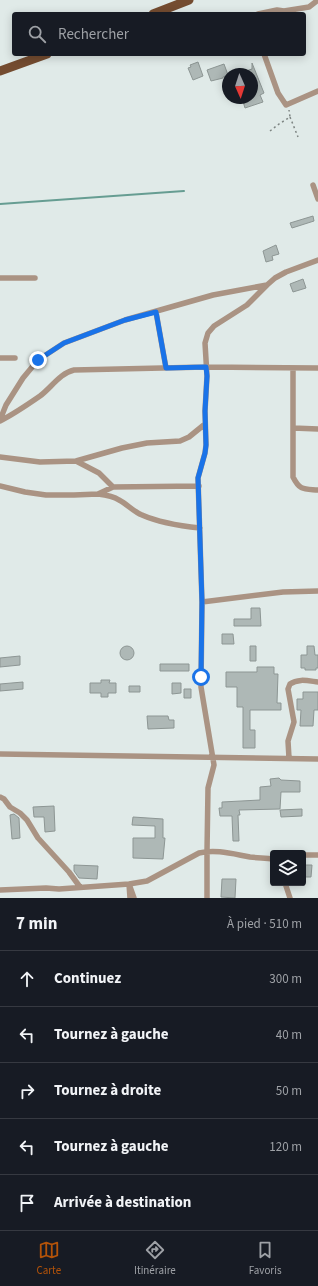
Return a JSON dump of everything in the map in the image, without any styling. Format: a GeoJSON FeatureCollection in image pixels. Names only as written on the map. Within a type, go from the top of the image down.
{"type":"FeatureCollection","features":[{"type":"Feature","properties":{"kind":"main road"},"geometry":{"type":"LineString","coordinates":[[158,12],[189,0]]}},
{"type":"Feature","properties":{"kind":"main road"},"geometry":{"type":"LineString","coordinates":[[0,71],[41,56]]}},
{"type":"Feature","properties":{"kind":"street"},"geometry":{"type":"LineString","coordinates":[[268,12],[310,7],[318,0]]}},
{"type":"Feature","properties":{"kind":"street"},"geometry":{"type":"LineString","coordinates":[[265,56],[278,94],[286,105],[318,91]]}},
{"type":"Feature","properties":{"kind":"street"},"geometry":{"type":"LineString","coordinates":[[313,185],[318,199]]}},
{"type":"Feature","properties":{"kind":"street"},"geometry":{"type":"LineString","coordinates":[[207,898],[206,851],[208,788],[214,765],[201,687],[202,602],[198,478],[206,449],[205,424],[207,376],[205,343],[208,333],[214,326],[247,305],[267,285],[286,272],[318,260]]}},
{"type":"Feature","properties":{"kind":"street"},"geometry":{"type":"LineString","coordinates":[[0,278],[35,278]]}},
{"type":"Feature","properties":{"kind":"street"},"geometry":{"type":"LineString","coordinates":[[0,420],[6,405],[23,378],[38,360],[64,343],[125,320],[213,295],[267,285]]}},
{"type":"Feature","properties":{"kind":"street"},"geometry":{"type":"LineString","coordinates":[[156,312],[166,368]]}},
{"type":"Feature","properties":{"kind":"street"},"geometry":{"type":"LineString","coordinates":[[0,358],[15,358]]}},
{"type":"Feature","properties":{"kind":"street"},"geometry":{"type":"LineString","coordinates":[[0,420],[10,416],[40,396],[68,371],[206,367],[318,368]]}},
{"type":"Feature","properties":{"kind":"street"},"geometry":{"type":"LineString","coordinates":[[293,368],[293,477],[300,488],[318,490]]}},
{"type":"Feature","properties":{"kind":"street"},"geometry":{"type":"LineString","coordinates":[[0,457],[40,462],[76,461],[122,448],[147,443],[180,441],[189,437],[205,424]]}},
{"type":"Feature","properties":{"kind":"street"},"geometry":{"type":"LineString","coordinates":[[293,428],[318,428]]}},
{"type":"Feature","properties":{"kind":"street"},"geometry":{"type":"LineString","coordinates":[[76,461],[99,473],[113,487]]}},
{"type":"Feature","properties":{"kind":"street"},"geometry":{"type":"LineString","coordinates":[[0,486],[46,495],[98,494],[110,496],[120,500],[141,515],[152,519],[200,528]]}},
{"type":"Feature","properties":{"kind":"street"},"geometry":{"type":"LineString","coordinates":[[98,494],[113,487],[199,486]]}},
{"type":"Feature","properties":{"kind":"street"},"geometry":{"type":"LineString","coordinates":[[202,602],[283,592],[318,591]]}},
{"type":"Feature","properties":{"kind":"street"},"geometry":{"type":"LineString","coordinates":[[289,758],[288,741],[294,722],[288,689],[293,681],[318,682]]}},
{"type":"Feature","properties":{"kind":"street"},"geometry":{"type":"LineString","coordinates":[[0,754],[318,759]]}},
{"type":"Feature","properties":{"kind":"street"},"geometry":{"type":"LineString","coordinates":[[0,798],[4,799],[10,807],[20,813],[27,820],[38,838],[69,872],[80,887]]}},
{"type":"Feature","properties":{"kind":"street"},"geometry":{"type":"LineString","coordinates":[[0,890],[46,888],[59,889],[129,884],[147,881],[206,851],[226,852],[250,857],[270,859]]}},
{"type":"Feature","properties":{"kind":"street"},"geometry":{"type":"LineString","coordinates":[[306,856],[318,855]]}},
{"type":"Feature","properties":{"kind":"street"},"geometry":{"type":"LineString","coordinates":[[129,884],[130,898]]}},
{"type":"Feature","properties":{"kind":"street"},"geometry":{"type":"LineString","coordinates":[[129,884],[134,898]]}},
{"type":"Feature","properties":{"kind":"street"},"geometry":{"type":"LineString","coordinates":[[287,886],[290,898]]}},
{"type":"Feature","properties":{"kind":"path"},"geometry":{"type":"LineString","coordinates":[[286,105],[298,137]]}},
{"type":"Feature","properties":{"kind":"path"},"geometry":{"type":"LineString","coordinates":[[270,131],[290,117]]}},
{"type":"Feature","properties":{"kind":"building"},"geometry":{"type":"Polygon","coordinates":[[[198,62],[203,76],[193,80],[188,68],[191,67],[190,65],[198,62]]]}},
{"type":"Feature","properties":{"kind":"building"},"geometry":{"type":"Polygon","coordinates":[[[224,64],[225,68],[222,68],[222,78],[211,81],[207,70],[224,64]]]}},
{"type":"Feature","properties":{"kind":"building"},"geometry":{"type":"Polygon","coordinates":[[[258,78],[264,93],[260,95],[263,102],[258,104],[258,78]]]}},
{"type":"Feature","properties":{"kind":"building"},"geometry":{"type":"Polygon","coordinates":[[[244,104],[257,104],[245,108],[244,104]]]}},
{"type":"Feature","properties":{"kind":"building"},"geometry":{"type":"Polygon","coordinates":[[[313,216],[314,221],[292,228],[290,223],[313,216]]]}},
{"type":"Feature","properties":{"kind":"building"},"geometry":{"type":"Polygon","coordinates":[[[276,245],[279,254],[272,256],[273,260],[266,262],[263,251],[276,245]]]}},
{"type":"Feature","properties":{"kind":"building"},"geometry":{"type":"Polygon","coordinates":[[[303,279],[306,288],[293,292],[290,284],[303,279]]]}},
{"type":"Feature","properties":{"kind":"building"},"geometry":{"type":"Polygon","coordinates":[[[251,608],[260,608],[261,626],[234,626],[234,619],[251,619],[251,608]]]}},
{"type":"Feature","properties":{"kind":"building"},"geometry":{"type":"Polygon","coordinates":[[[222,634],[233,634],[234,644],[222,644],[222,634]]]}},
{"type":"Feature","properties":{"kind":"building"},"geometry":{"type":"Polygon","coordinates":[[[124,646],[130,646],[134,650],[134,656],[130,660],[124,660],[120,656],[120,650],[124,646]]]}},
{"type":"Feature","properties":{"kind":"building"},"geometry":{"type":"Polygon","coordinates":[[[250,646],[256,646],[256,661],[250,661],[250,646]]]}},
{"type":"Feature","properties":{"kind":"building"},"geometry":{"type":"Polygon","coordinates":[[[307,646],[314,646],[315,655],[318,655],[318,668],[316,668],[316,670],[305,670],[305,668],[301,668],[301,655],[307,655],[307,646]]]}},
{"type":"Feature","properties":{"kind":"building"},"geometry":{"type":"Polygon","coordinates":[[[20,656],[20,665],[0,667],[0,658],[20,656]]]}},
{"type":"Feature","properties":{"kind":"building"},"geometry":{"type":"Polygon","coordinates":[[[160,664],[189,664],[189,671],[160,671],[160,664]]]}},
{"type":"Feature","properties":{"kind":"building"},"geometry":{"type":"Polygon","coordinates":[[[257,667],[274,667],[274,674],[278,674],[277,703],[281,703],[281,710],[250,710],[250,730],[255,730],[255,748],[243,748],[243,707],[237,707],[237,687],[226,687],[226,672],[257,672],[257,667]]]}},
{"type":"Feature","properties":{"kind":"building"},"geometry":{"type":"Polygon","coordinates":[[[101,680],[110,680],[109,683],[116,683],[116,693],[108,693],[108,697],[101,697],[101,693],[90,693],[90,683],[101,683],[101,680]]]}},
{"type":"Feature","properties":{"kind":"building"},"geometry":{"type":"Polygon","coordinates":[[[23,682],[23,689],[0,691],[0,684],[23,682]]]}},
{"type":"Feature","properties":{"kind":"building"},"geometry":{"type":"Polygon","coordinates":[[[172,683],[181,683],[181,693],[172,694],[172,683]]]}},
{"type":"Feature","properties":{"kind":"building"},"geometry":{"type":"Polygon","coordinates":[[[129,686],[140,686],[140,692],[129,692],[129,686]]]}},
{"type":"Feature","properties":{"kind":"building"},"geometry":{"type":"Polygon","coordinates":[[[184,689],[191,689],[191,698],[184,698],[184,689]]]}},
{"type":"Feature","properties":{"kind":"building"},"geometry":{"type":"Polygon","coordinates":[[[303,692],[318,692],[318,710],[314,710],[313,726],[300,726],[301,710],[297,710],[297,699],[303,699],[303,692]]]}},
{"type":"Feature","properties":{"kind":"building"},"geometry":{"type":"Polygon","coordinates":[[[147,716],[168,716],[169,720],[174,720],[174,728],[148,729],[147,716]]]}},
{"type":"Feature","properties":{"kind":"building"},"geometry":{"type":"Polygon","coordinates":[[[279,778],[281,780],[300,781],[300,792],[281,792],[280,809],[239,810],[239,841],[233,841],[232,816],[220,816],[219,808],[222,808],[222,802],[260,800],[260,787],[271,786],[270,779],[279,778]]]}},
{"type":"Feature","properties":{"kind":"building"},"geometry":{"type":"Polygon","coordinates":[[[54,806],[55,831],[45,832],[44,817],[34,817],[33,807],[54,806]]]}},
{"type":"Feature","properties":{"kind":"building"},"geometry":{"type":"Polygon","coordinates":[[[302,809],[302,816],[281,817],[280,810],[302,809]]]}},
{"type":"Feature","properties":{"kind":"building"},"geometry":{"type":"Polygon","coordinates":[[[14,814],[19,818],[20,838],[12,839],[10,815],[14,814]]]}},
{"type":"Feature","properties":{"kind":"building"},"geometry":{"type":"Polygon","coordinates":[[[133,817],[163,819],[163,838],[165,838],[163,859],[133,858],[133,838],[155,838],[155,826],[132,825],[133,817]]]}},
{"type":"Feature","properties":{"kind":"building"},"geometry":{"type":"Polygon","coordinates":[[[74,865],[98,866],[97,879],[79,878],[74,871],[74,865]]]}},
{"type":"Feature","properties":{"kind":"building"},"geometry":{"type":"Polygon","coordinates":[[[306,865],[312,865],[311,877],[306,877],[306,865]]]}},
{"type":"Feature","properties":{"kind":"building"},"geometry":{"type":"Polygon","coordinates":[[[222,879],[236,879],[235,898],[221,897],[222,879]]]}},
{"type":"Feature","properties":{"kind":"waterway"},"geometry":{"type":"LineString","coordinates":[[0,204],[184,191]]}},
{"type":"Feature","properties":{"kind":"route"},"geometry":{"type":"LineString","coordinates":[[38,360],[64,343],[101,328],[156,312],[166,368],[206,367],[206,445],[198,478],[202,602],[201,677]]}}]}
